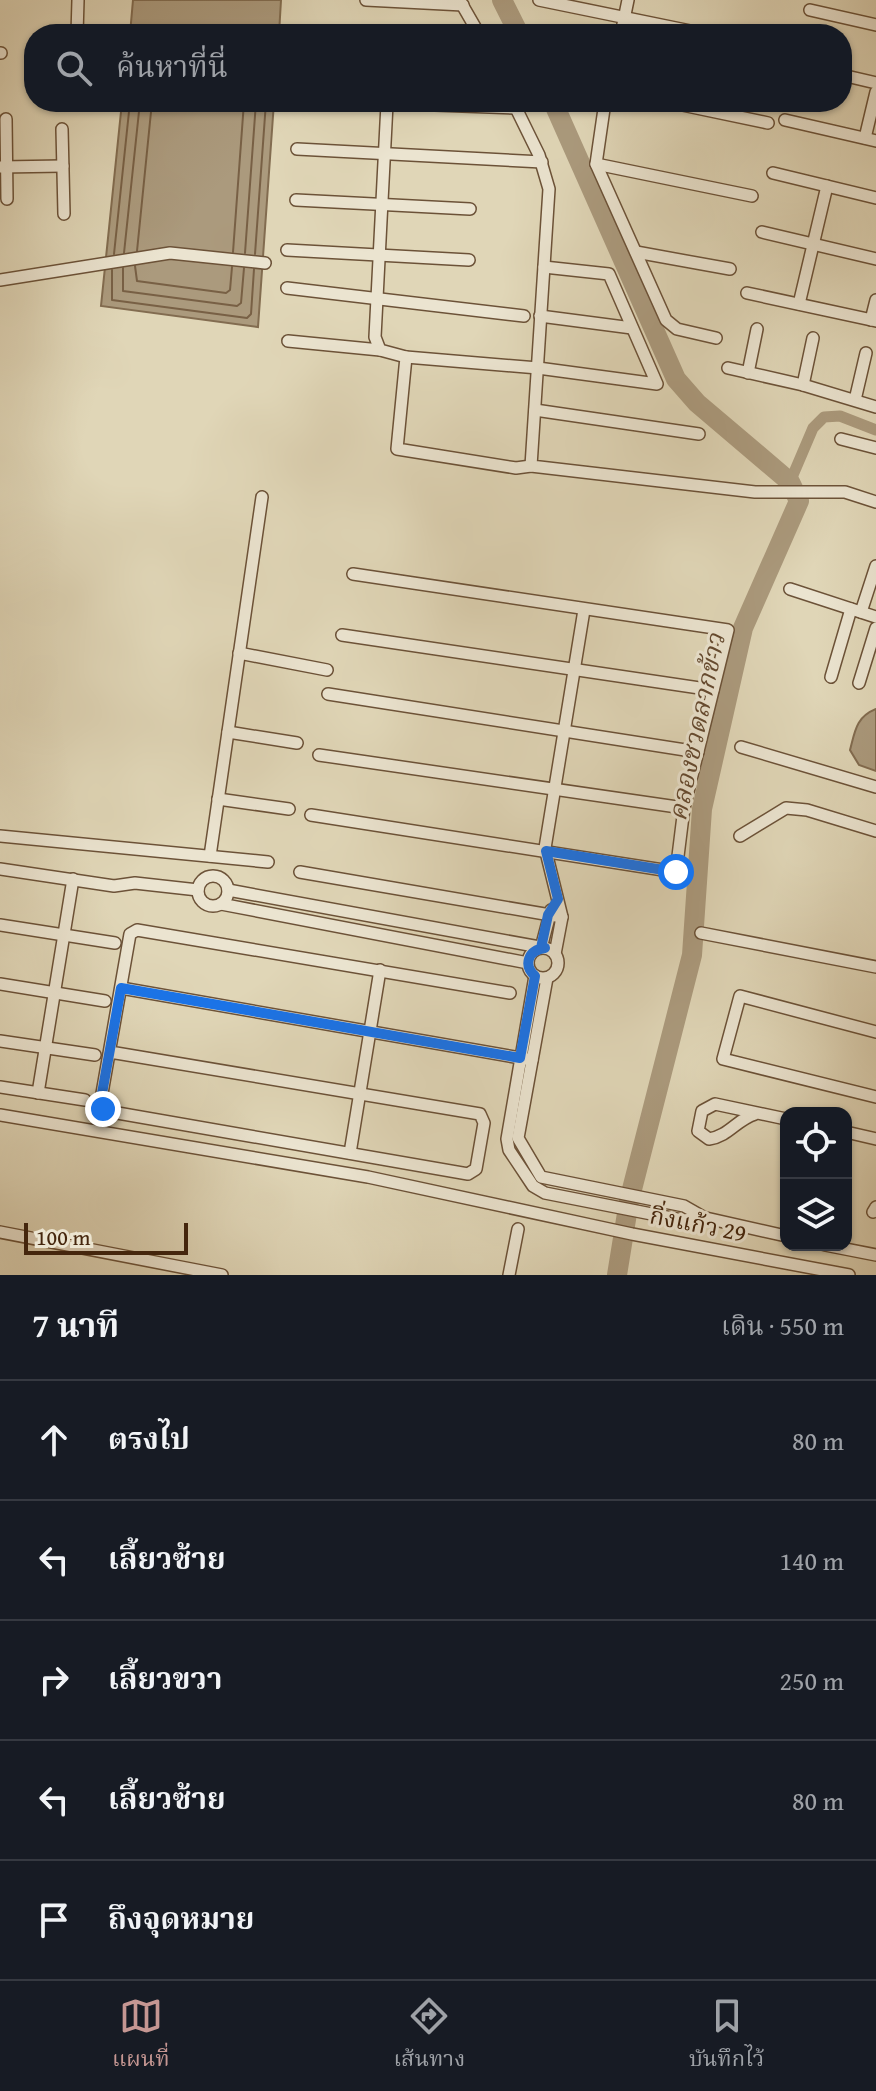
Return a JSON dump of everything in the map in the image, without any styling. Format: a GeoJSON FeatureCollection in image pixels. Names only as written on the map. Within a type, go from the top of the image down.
{"type":"FeatureCollection","features":[{"type":"Feature","properties":{"kind":"street"},"geometry":{"type":"LineString","coordinates":[[77,24],[78,0]]}},
{"type":"Feature","properties":{"kind":"street"},"geometry":{"type":"LineString","coordinates":[[366,0],[461,2],[473,24]]}},
{"type":"Feature","properties":{"kind":"street"},"geometry":{"type":"LineString","coordinates":[[539,0],[658,24]]}},
{"type":"Feature","properties":{"kind":"street"},"geometry":{"type":"LineString","coordinates":[[623,24],[628,0]]}},
{"type":"Feature","properties":{"kind":"street"},"geometry":{"type":"LineString","coordinates":[[810,10],[876,25]]}},
{"type":"Feature","properties":{"kind":"street"},"geometry":{"type":"LineString","coordinates":[[852,77],[876,83]]}},
{"type":"Feature","properties":{"kind":"street"},"geometry":{"type":"LineString","coordinates":[[785,120],[871,140],[876,92]]}},
{"type":"Feature","properties":{"kind":"street"},"geometry":{"type":"LineString","coordinates":[[380,350],[375,337],[387,112]]}},
{"type":"Feature","properties":{"kind":"street"},"geometry":{"type":"LineString","coordinates":[[517,112],[542,162],[549,189],[531,466]]}},
{"type":"Feature","properties":{"kind":"street"},"geometry":{"type":"LineString","coordinates":[[604,112],[596,164],[670,325],[716,338]]}},
{"type":"Feature","properties":{"kind":"street"},"geometry":{"type":"LineString","coordinates":[[716,112],[768,123]]}},
{"type":"Feature","properties":{"kind":"street"},"geometry":{"type":"LineString","coordinates":[[6,119],[3,168],[7,199]]}},
{"type":"Feature","properties":{"kind":"street"},"geometry":{"type":"LineString","coordinates":[[62,129],[64,214]]}},
{"type":"Feature","properties":{"kind":"street"},"geometry":{"type":"LineString","coordinates":[[297,149],[542,162]]}},
{"type":"Feature","properties":{"kind":"street"},"geometry":{"type":"LineString","coordinates":[[596,164],[752,196]]}},
{"type":"Feature","properties":{"kind":"street"},"geometry":{"type":"LineString","coordinates":[[3,168],[63,166]]}},
{"type":"Feature","properties":{"kind":"street"},"geometry":{"type":"LineString","coordinates":[[773,173],[876,198]]}},
{"type":"Feature","properties":{"kind":"street"},"geometry":{"type":"LineString","coordinates":[[799,304],[827,186]]}},
{"type":"Feature","properties":{"kind":"street"},"geometry":{"type":"LineString","coordinates":[[296,200],[470,209]]}},
{"type":"Feature","properties":{"kind":"street"},"geometry":{"type":"LineString","coordinates":[[762,232],[876,259]]}},
{"type":"Feature","properties":{"kind":"street"},"geometry":{"type":"LineString","coordinates":[[287,250],[469,260]]}},
{"type":"Feature","properties":{"kind":"street"},"geometry":{"type":"LineString","coordinates":[[636,252],[730,269]]}},
{"type":"Feature","properties":{"kind":"street"},"geometry":{"type":"LineString","coordinates":[[0,280],[170,253],[265,263]]}},
{"type":"Feature","properties":{"kind":"street"},"geometry":{"type":"LineString","coordinates":[[288,341],[657,384],[609,274],[544,267]]}},
{"type":"Feature","properties":{"kind":"street"},"geometry":{"type":"LineString","coordinates":[[287,288],[524,316]]}},
{"type":"Feature","properties":{"kind":"street"},"geometry":{"type":"LineString","coordinates":[[747,293],[874,321],[876,300]]}},
{"type":"Feature","properties":{"kind":"street"},"geometry":{"type":"LineString","coordinates":[[540,316],[632,328]]}},
{"type":"Feature","properties":{"kind":"street"},"geometry":{"type":"LineString","coordinates":[[748,373],[757,329]]}},
{"type":"Feature","properties":{"kind":"street"},"geometry":{"type":"LineString","coordinates":[[803,385],[813,338]]}},
{"type":"Feature","properties":{"kind":"street"},"geometry":{"type":"LineString","coordinates":[[855,400],[866,353]]}},
{"type":"Feature","properties":{"kind":"street"},"geometry":{"type":"LineString","coordinates":[[406,357],[397,449],[516,468],[531,466],[755,492],[845,492],[876,502]]}},
{"type":"Feature","properties":{"kind":"street"},"geometry":{"type":"LineString","coordinates":[[728,368],[803,385],[876,407]]}},
{"type":"Feature","properties":{"kind":"street"},"geometry":{"type":"LineString","coordinates":[[535,410],[699,434]]}},
{"type":"Feature","properties":{"kind":"street"},"geometry":{"type":"LineString","coordinates":[[841,439],[876,448]]}},
{"type":"Feature","properties":{"kind":"street"},"geometry":{"type":"LineString","coordinates":[[210,856],[262,497]]}},
{"type":"Feature","properties":{"kind":"street"},"geometry":{"type":"LineString","coordinates":[[831,677],[876,566]]}},
{"type":"Feature","properties":{"kind":"street"},"geometry":{"type":"LineString","coordinates":[[311,815],[676,872],[684,808],[728,630],[353,574]]}},
{"type":"Feature","properties":{"kind":"street"},"geometry":{"type":"LineString","coordinates":[[790,589],[876,617]]}},
{"type":"Feature","properties":{"kind":"street"},"geometry":{"type":"LineString","coordinates":[[547,950],[562,917],[546,851],[584,610]]}},
{"type":"Feature","properties":{"kind":"street"},"geometry":{"type":"LineString","coordinates":[[859,683],[876,628]]}},
{"type":"Feature","properties":{"kind":"street"},"geometry":{"type":"LineString","coordinates":[[342,635],[713,690]]}},
{"type":"Feature","properties":{"kind":"street"},"geometry":{"type":"LineString","coordinates":[[239,653],[327,670]]}},
{"type":"Feature","properties":{"kind":"street"},"geometry":{"type":"LineString","coordinates":[[328,694],[698,752]]}},
{"type":"Feature","properties":{"kind":"street"},"geometry":{"type":"LineString","coordinates":[[228,732],[297,743]]}},
{"type":"Feature","properties":{"kind":"street"},"geometry":{"type":"LineString","coordinates":[[741,747],[876,787]]}},
{"type":"Feature","properties":{"kind":"street"},"geometry":{"type":"LineString","coordinates":[[319,755],[684,808]]}},
{"type":"Feature","properties":{"kind":"street"},"geometry":{"type":"LineString","coordinates":[[218,799],[289,809]]}},
{"type":"Feature","properties":{"kind":"street"},"geometry":{"type":"LineString","coordinates":[[740,836],[786,808],[807,810],[876,831]]}},
{"type":"Feature","properties":{"kind":"street"},"geometry":{"type":"LineString","coordinates":[[0,836],[268,862]]}},
{"type":"Feature","properties":{"kind":"street"},"geometry":{"type":"LineString","coordinates":[[0,869],[114,886],[135,883],[198,890]]}},
{"type":"Feature","properties":{"kind":"street"},"geometry":{"type":"LineString","coordinates":[[300,872],[562,917]]}},
{"type":"Feature","properties":{"kind":"street"},"geometry":{"type":"LineString","coordinates":[[228,890],[223,879],[211,876],[201,882],[198,890],[205,904],[221,904],[528,963],[541,977]]}},
{"type":"Feature","properties":{"kind":"street"},"geometry":{"type":"LineString","coordinates":[[38,1093],[73,879]]}},
{"type":"Feature","properties":{"kind":"street"},"geometry":{"type":"LineString","coordinates":[[228,890],[547,950]]}},
{"type":"Feature","properties":{"kind":"street"},"geometry":{"type":"LineString","coordinates":[[221,904],[228,890]]}},
{"type":"Feature","properties":{"kind":"street"},"geometry":{"type":"LineString","coordinates":[[558,899],[548,915],[547,950],[558,966],[541,977],[507,1145],[533,1186],[621,1195],[684,1206],[706,1218],[780,1235]]}},
{"type":"Feature","properties":{"kind":"street"},"geometry":{"type":"LineString","coordinates":[[387,935],[391,920]]}},
{"type":"Feature","properties":{"kind":"street"},"geometry":{"type":"LineString","coordinates":[[0,925],[115,943]]}},
{"type":"Feature","properties":{"kind":"street"},"geometry":{"type":"LineString","coordinates":[[110,1052],[480,1114],[484,1123],[476,1169],[468,1174],[106,1111],[101,1099],[130,934],[137,930],[510,993]]}},
{"type":"Feature","properties":{"kind":"street"},"geometry":{"type":"LineString","coordinates":[[701,933],[876,967]]}},
{"type":"Feature","properties":{"kind":"street"},"geometry":{"type":"LineString","coordinates":[[528,963],[533,952],[547,950]]}},
{"type":"Feature","properties":{"kind":"street"},"geometry":{"type":"LineString","coordinates":[[350,1153],[380,970]]}},
{"type":"Feature","properties":{"kind":"street"},"geometry":{"type":"LineString","coordinates":[[0,984],[105,1001]]}},
{"type":"Feature","properties":{"kind":"street"},"geometry":{"type":"LineString","coordinates":[[121,988],[526,1059]]}},
{"type":"Feature","properties":{"kind":"street"},"geometry":{"type":"LineString","coordinates":[[876,1032],[740,996],[723,1059],[876,1097]]}},
{"type":"Feature","properties":{"kind":"street"},"geometry":{"type":"LineString","coordinates":[[0,1041],[95,1055]]}},
{"type":"Feature","properties":{"kind":"street"},"geometry":{"type":"LineString","coordinates":[[0,1087],[85,1100]]}},
{"type":"Feature","properties":{"kind":"street"},"geometry":{"type":"LineString","coordinates":[[755,1114],[745,1117],[725,1136],[709,1139],[698,1131],[699,1119],[708,1106],[721,1105],[780,1118]]}},
{"type":"Feature","properties":{"kind":"street","name":"กิ่งแก้ว 29"},"geometry":{"type":"LineString","coordinates":[[0,1115],[368,1177],[632,1234],[849,1275]]}},
{"type":"Feature","properties":{"kind":"street"},"geometry":{"type":"LineString","coordinates":[[852,1133],[876,1139]]}},
{"type":"Feature","properties":{"kind":"street"},"geometry":{"type":"LineString","coordinates":[[560,1190],[613,1206],[682,1220],[706,1218]]}},
{"type":"Feature","properties":{"kind":"street"},"geometry":{"type":"LineString","coordinates":[[509,1275],[518,1229]]}},
{"type":"Feature","properties":{"kind":"street"},"geometry":{"type":"LineString","coordinates":[[0,1232],[222,1275]]}},
{"type":"Feature","properties":{"kind":"street"},"geometry":{"type":"LineString","coordinates":[[852,1250],[876,1255]]}},
{"type":"Feature","properties":{"kind":"water"},"geometry":{"type":"Polygon","coordinates":[[[133,0],[281,0],[280,24],[131,24],[133,0]]]}},
{"type":"Feature","properties":{"kind":"water"},"geometry":{"type":"Polygon","coordinates":[[[121,112],[273,112],[258,327],[101,306],[121,112]]]}},
{"type":"Feature","properties":{"kind":"water"},"geometry":{"type":"Polygon","coordinates":[[[876,709],[876,771],[859,765],[850,750],[860,720],[876,709]]]}},
{"type":"Feature","properties":{"kind":"waterway"},"geometry":{"type":"LineString","coordinates":[[502,0],[514,24]]}},
{"type":"Feature","properties":{"kind":"waterway","name":"คลองชวดลากข้าว"},"geometry":{"type":"LineString","coordinates":[[557,112],[676,379],[697,403],[790,482],[799,501],[743,628],[702,809],[692,955],[629,1201],[617,1275]]}},
{"type":"Feature","properties":{"kind":"waterway"},"geometry":{"type":"LineString","coordinates":[[790,482],[813,428],[824,417],[840,416],[876,430]]}},
{"type":"Feature","properties":{"kind":"route"},"geometry":{"type":"LineString","coordinates":[[103,1109],[101,1099],[121,988],[520,1058],[535,976],[529,971],[528,958],[533,952],[545,948],[541,948],[548,915],[558,899],[546,851],[676,872]]}}]}
